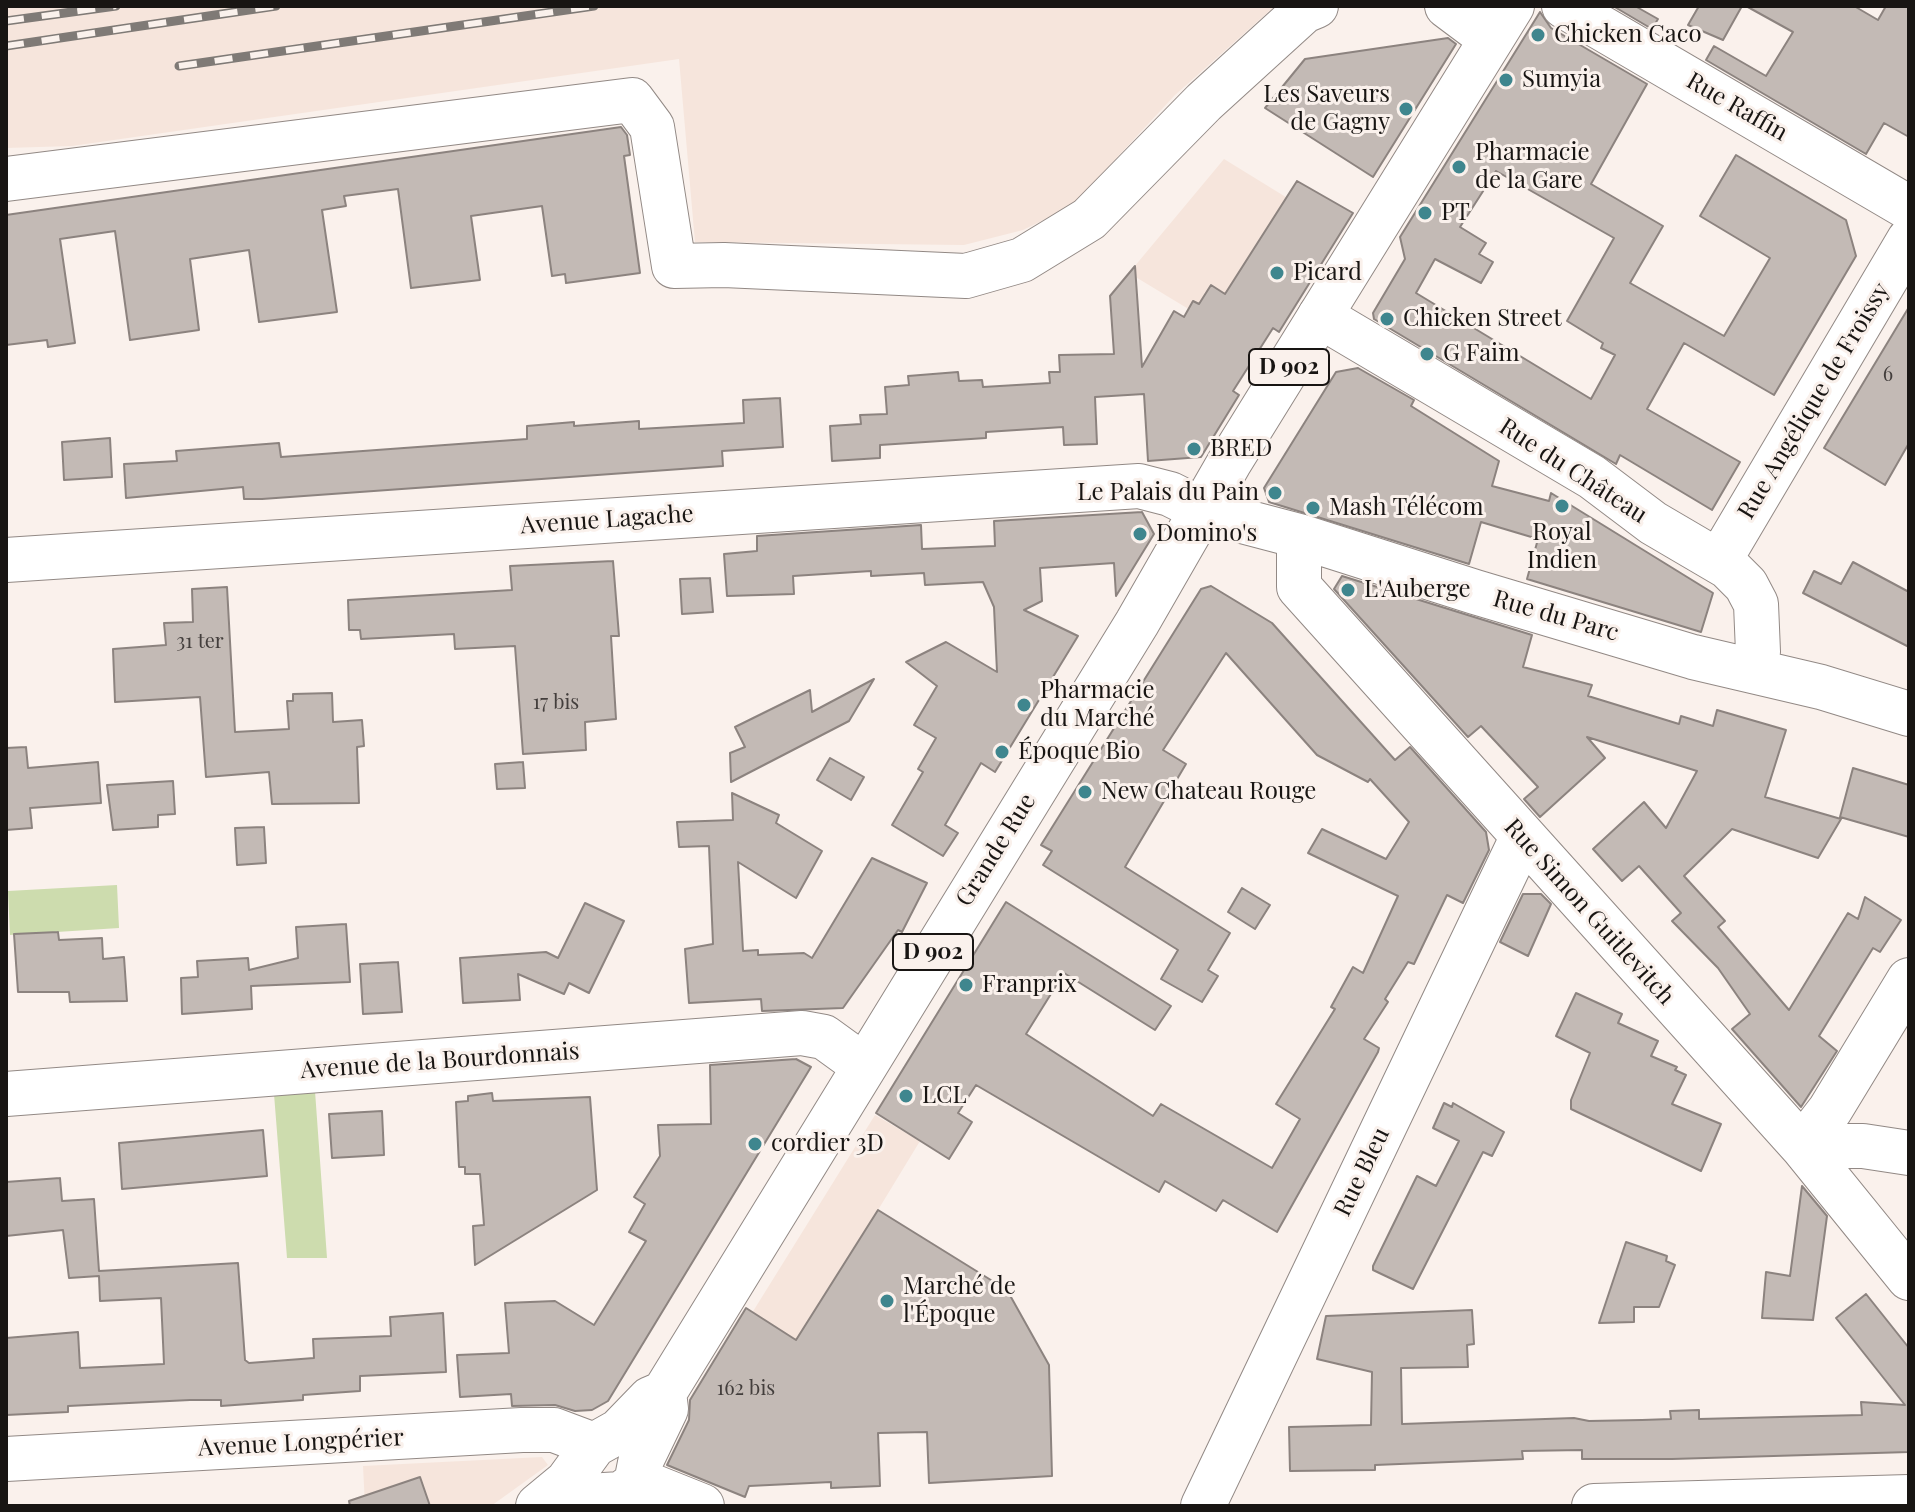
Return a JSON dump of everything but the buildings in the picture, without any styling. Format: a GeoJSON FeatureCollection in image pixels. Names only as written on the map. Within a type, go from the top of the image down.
{"type":"FeatureCollection","features":[{"type":"Feature","properties":{"kind":"street"},"geometry":{"type":"LineString","coordinates":[[6,179],[632,100],[652,127],[674,266],[966,276],[1022,260],[1089,219],[1204,102],[1304,11],[1316,6]]}},
{"type":"Feature","properties":{"kind":"street"},"geometry":{"type":"LineString","coordinates":[[1447,6],[1502,22]]}},
{"type":"Feature","properties":{"kind":"street","name":"Rue Raffin"},"geometry":{"type":"LineString","coordinates":[[1564,6],[1909,208]]}},
{"type":"Feature","properties":{"kind":"street","name":"Grande Rue"},"geometry":{"type":"LineString","coordinates":[[538,1506],[567,1482],[609,1481],[666,1409],[664,1393],[1204,511],[1229,463],[1502,22]]}},
{"type":"Feature","properties":{"kind":"street","name":"Rue Angélique de Froissy"},"geometry":{"type":"LineString","coordinates":[[1719,561],[1909,240]]}},
{"type":"Feature","properties":{"kind":"street","name":"Rue du Château"},"geometry":{"type":"LineString","coordinates":[[1320,316],[1592,477],[1653,523],[1719,561],[1746,585],[1756,604],[1758,652],[1752,669]]}},
{"type":"Feature","properties":{"kind":"street","name":"Avenue Lagache"},"geometry":{"type":"LineString","coordinates":[[6,560],[1139,486],[1170,494],[1204,511]]}},
{"type":"Feature","properties":{"kind":"street","name":"Rue du Parc"},"geometry":{"type":"LineString","coordinates":[[1204,511],[1299,536],[1679,653],[1752,669],[1909,714]]}},
{"type":"Feature","properties":{"kind":"street","name":"Rue Simon Guitlevitch"},"geometry":{"type":"LineString","coordinates":[[1299,536],[1299,587],[1802,1146],[1909,1278]]}},
{"type":"Feature","properties":{"kind":"street","name":"Rue Bleu"},"geometry":{"type":"LineString","coordinates":[[1203,1506],[1522,838]]}},
{"type":"Feature","properties":{"kind":"street"},"geometry":{"type":"LineString","coordinates":[[1802,1146],[1830,1110],[1909,980]]}},
{"type":"Feature","properties":{"kind":"street","name":"Avenue de la Bourdonnais"},"geometry":{"type":"LineString","coordinates":[[6,1094],[802,1033],[824,1037],[864,1066]]}},
{"type":"Feature","properties":{"kind":"street"},"geometry":{"type":"LineString","coordinates":[[1802,1146],[1863,1146],[1909,1153]]}},
{"type":"Feature","properties":{"kind":"street","name":"Avenue Longpérier"},"geometry":{"type":"LineString","coordinates":[[6,1459],[554,1430],[609,1481],[702,1506]]}},
{"type":"Feature","properties":{"kind":"street"},"geometry":{"type":"LineString","coordinates":[[1594,1506],[1909,1497]]}},
{"type":"Feature","properties":{"kind":"shaded area"},"geometry":{"type":"Polygon","coordinates":[[[6,6],[1275,6],[1175,95],[1072,206],[1023,230],[964,245],[695,242],[679,59],[72,146],[6,148],[6,6]]]}},
{"type":"Feature","properties":{"kind":"shaded area","name":"Picard"},"geometry":{"type":"Polygon","coordinates":[[[1224,159],[1341,231],[1279,332],[1254,316],[1238,339],[1129,273],[1224,159]]]}},
{"type":"Feature","properties":{"kind":"shaded area","name":"Marché de l'Époque"},"geometry":{"type":"Polygon","coordinates":[[[875,1115],[920,1141],[878,1210],[1007,1290],[1049,1365],[1052,1476],[931,1483],[926,1385],[789,1362],[752,1313],[875,1115]]]}},
{"type":"Feature","properties":{"kind":"shaded area"},"geometry":{"type":"Polygon","coordinates":[[[542,1457],[548,1465],[491,1506],[365,1506],[363,1466],[542,1457]]]}},
{"type":"Feature","properties":{"kind":"green space"},"geometry":{"type":"Polygon","coordinates":[[[117,885],[119,928],[10,935],[8,891],[117,885]]]}},
{"type":"Feature","properties":{"kind":"green space"},"geometry":{"type":"Polygon","coordinates":[[[315,1091],[327,1258],[287,1258],[274,1094],[315,1091]]]}},
{"type":"Feature","properties":{"kind":"railway"},"geometry":{"type":"LineString","coordinates":[[6,21],[116,6]]}},
{"type":"Feature","properties":{"kind":"railway"},"geometry":{"type":"LineString","coordinates":[[6,46],[276,6]]}},
{"type":"Feature","properties":{"kind":"railway"},"geometry":{"type":"LineString","coordinates":[[179,66],[594,6]]}},
{"type":"Feature","properties":{"kind":"place","name":"Chicken Caco"},"geometry":{"type":"Point","coordinates":[1538,35]}},
{"type":"Feature","properties":{"kind":"place","name":"Sumyia"},"geometry":{"type":"Point","coordinates":[1506,80]}},
{"type":"Feature","properties":{"kind":"place","name":"Les Saveurs de Gagny"},"geometry":{"type":"Point","coordinates":[1406,109]}},
{"type":"Feature","properties":{"kind":"place","name":"Pharmacie de la Gare"},"geometry":{"type":"Point","coordinates":[1459,167]}},
{"type":"Feature","properties":{"kind":"place","name":"PT"},"geometry":{"type":"Point","coordinates":[1425,213]}},
{"type":"Feature","properties":{"kind":"place","name":"Picard"},"geometry":{"type":"Point","coordinates":[1277,273]}},
{"type":"Feature","properties":{"kind":"place","name":"Chicken Street"},"geometry":{"type":"Point","coordinates":[1387,319]}},
{"type":"Feature","properties":{"kind":"place","name":"G Faim"},"geometry":{"type":"Point","coordinates":[1427,354]}},
{"type":"Feature","properties":{"kind":"place","name":"BRED"},"geometry":{"type":"Point","coordinates":[1194,449]}},
{"type":"Feature","properties":{"kind":"place","name":"Le Palais du Pain"},"geometry":{"type":"Point","coordinates":[1275,493]}},
{"type":"Feature","properties":{"kind":"place","name":"Royal Indien"},"geometry":{"type":"Point","coordinates":[1562,506]}},
{"type":"Feature","properties":{"kind":"place","name":"Mash Télécom"},"geometry":{"type":"Point","coordinates":[1313,508]}},
{"type":"Feature","properties":{"kind":"place","name":"Domino's"},"geometry":{"type":"Point","coordinates":[1140,534]}},
{"type":"Feature","properties":{"kind":"place","name":"L'Auberge"},"geometry":{"type":"Point","coordinates":[1348,590]}},
{"type":"Feature","properties":{"kind":"place","name":"Pharmacie du Marché"},"geometry":{"type":"Point","coordinates":[1024,705]}},
{"type":"Feature","properties":{"kind":"place","name":"Époque Bio"},"geometry":{"type":"Point","coordinates":[1002,752]}},
{"type":"Feature","properties":{"kind":"place","name":"New Chateau Rouge"},"geometry":{"type":"Point","coordinates":[1085,792]}},
{"type":"Feature","properties":{"kind":"place","name":"Franprix"},"geometry":{"type":"Point","coordinates":[966,985]}},
{"type":"Feature","properties":{"kind":"place","name":"LCL"},"geometry":{"type":"Point","coordinates":[906,1096]}},
{"type":"Feature","properties":{"kind":"place","name":"cordier 3D"},"geometry":{"type":"Point","coordinates":[755,1144]}},
{"type":"Feature","properties":{"kind":"place","name":"Marché de l'Époque"},"geometry":{"type":"Point","coordinates":[887,1301]}}]}
